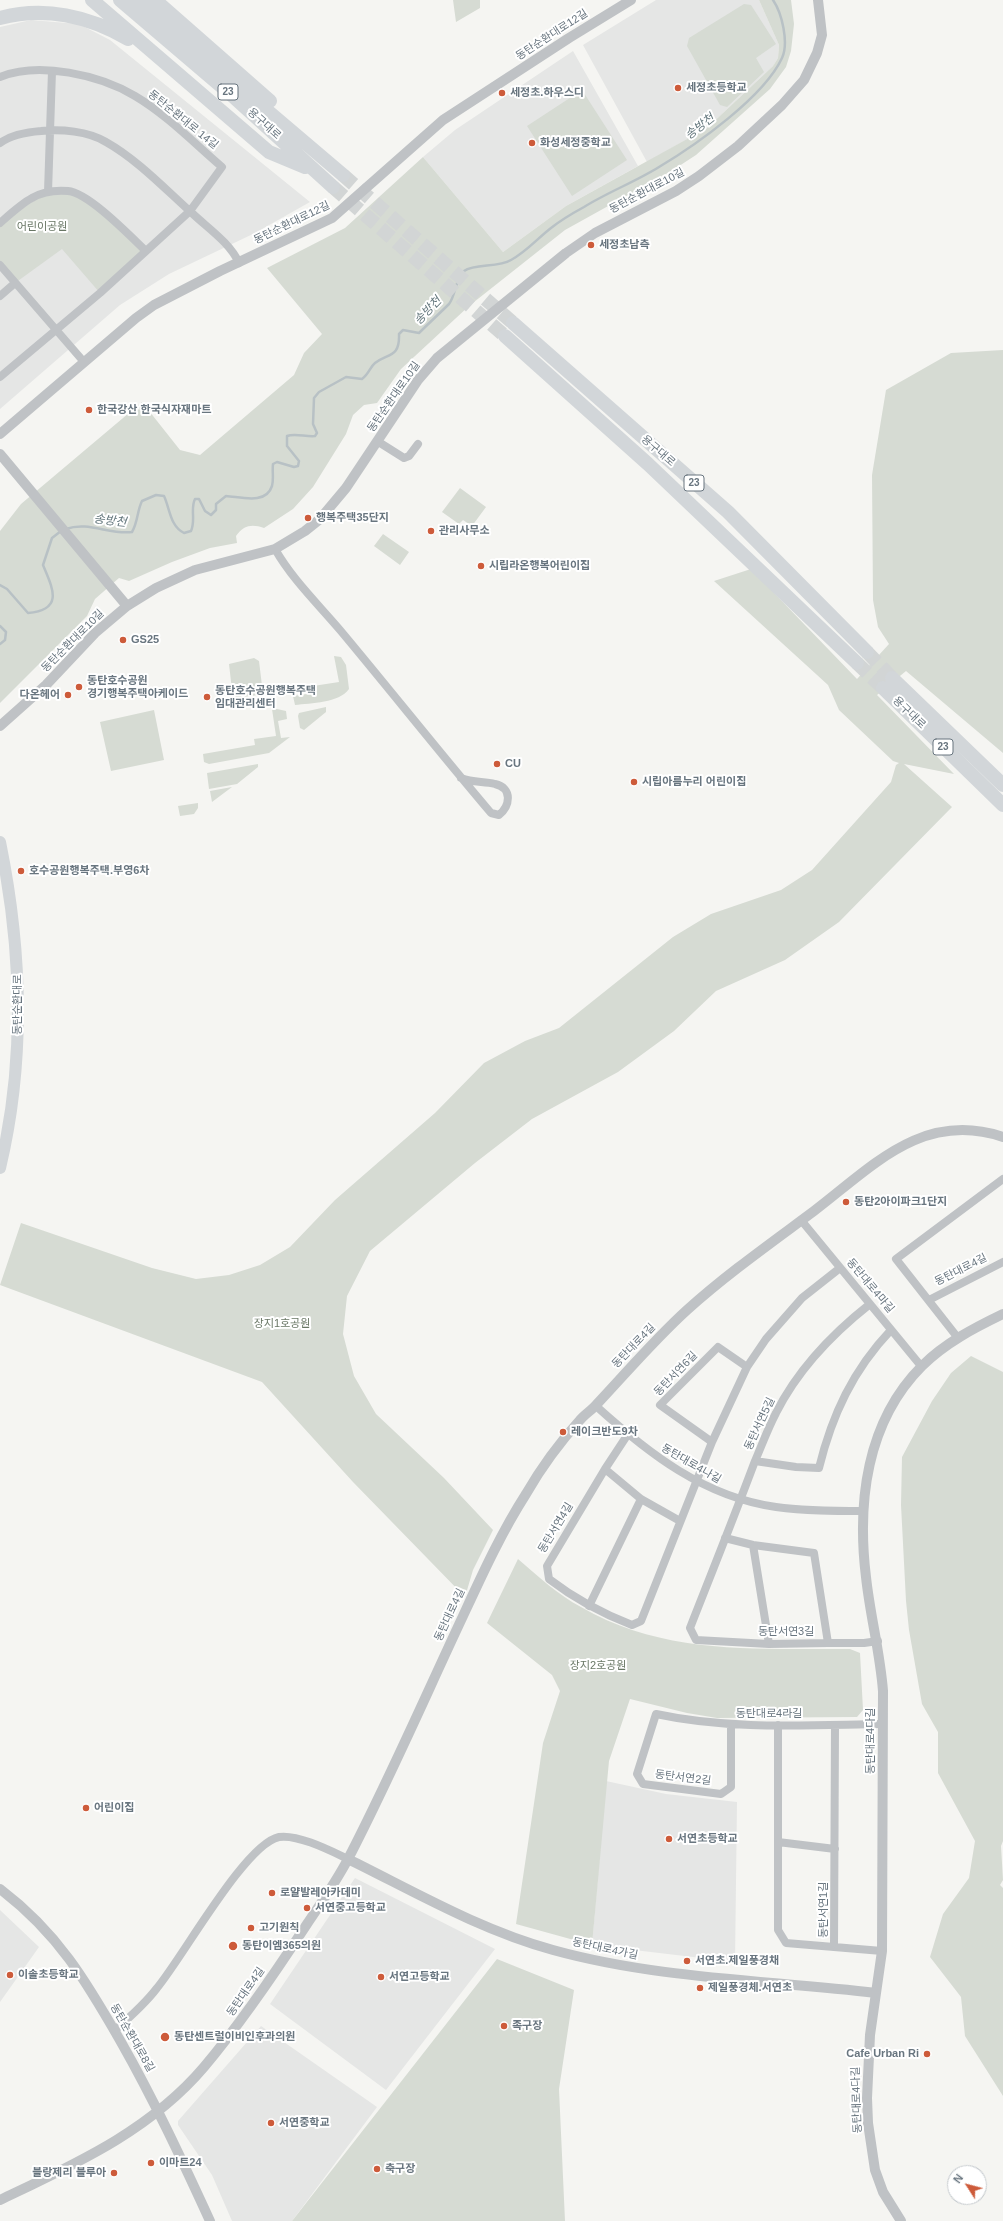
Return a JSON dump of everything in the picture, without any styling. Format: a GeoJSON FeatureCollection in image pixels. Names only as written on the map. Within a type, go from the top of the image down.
{"type":"FeatureCollection","features":[{"type":"Feature","properties":{"kind":"highway","name":"용구대로"},"geometry":{"type":"LineString","coordinates":[[120,0],[235,98],[333,187]]}},
{"type":"Feature","properties":{"kind":"highway","name":"용구대로"},"geometry":{"type":"LineString","coordinates":[[137,0],[343,175]]}},
{"type":"Feature","properties":{"kind":"highway"},"geometry":{"type":"LineString","coordinates":[[155,0],[215,51],[301,129],[327,161]]}},
{"type":"Feature","properties":{"kind":"highway"},"geometry":{"type":"LineString","coordinates":[[164,0],[215,51]]}},
{"type":"Feature","properties":{"kind":"highway"},"geometry":{"type":"LineString","coordinates":[[94,2],[269,152],[315,171]]}},
{"type":"Feature","properties":{"kind":"highway"},"geometry":{"type":"LineString","coordinates":[[0,18],[37,12],[65,14],[90,21],[117,33],[158,57]]}},
{"type":"Feature","properties":{"kind":"highway","name":"용구대로"},"geometry":{"type":"LineString","coordinates":[[513,323],[728,512],[867,652]]}},
{"type":"Feature","properties":{"kind":"highway","name":"용구대로"},"geometry":{"type":"LineString","coordinates":[[505,336],[648,464],[857,663]]}},
{"type":"Feature","properties":{"kind":"highway","name":"용구대로"},"geometry":{"type":"LineString","coordinates":[[1003,785],[888,683],[1003,806]]}},
{"type":"Feature","properties":{"kind":"main road","name":"동탄순환대로"},"geometry":{"type":"LineString","coordinates":[[0,842],[14,920],[19,1005],[16,1066],[3,1141],[0,1168]]}},
{"type":"Feature","properties":{"kind":"street","name":"동탄순환대로12길"},"geometry":{"type":"LineString","coordinates":[[0,434],[84,362],[154,305],[239,262],[332,218],[443,120],[569,38],[631,0]]}},
{"type":"Feature","properties":{"kind":"street","name":"동탄순환대로10길"},"geometry":{"type":"LineString","coordinates":[[0,726],[46,685],[95,632],[127,606],[156,588],[196,570],[275,549],[305,531],[333,505],[418,380],[437,358],[580,243],[601,230],[676,191],[719,162],[782,105],[804,80],[817,53],[822,35],[818,0]]}},
{"type":"Feature","properties":{"kind":"street","name":"동탄순환대로 14길"},"geometry":{"type":"LineString","coordinates":[[0,78],[28,71],[52,71],[81,75],[112,85],[135,96],[168,121],[222,167],[190,211],[56,330],[0,377]]}},
{"type":"Feature","properties":{"kind":"street"},"geometry":{"type":"LineString","coordinates":[[48,192],[52,71]]}},
{"type":"Feature","properties":{"kind":"street"},"geometry":{"type":"LineString","coordinates":[[0,143],[28,132],[50,130],[79,133],[105,141],[134,162],[190,211],[234,252],[239,262]]}},
{"type":"Feature","properties":{"kind":"street"},"geometry":{"type":"LineString","coordinates":[[0,222],[32,198],[48,192],[69,191],[83,197],[146,251]]}},
{"type":"Feature","properties":{"kind":"street"},"geometry":{"type":"LineString","coordinates":[[0,265],[84,362]]}},
{"type":"Feature","properties":{"kind":"street"},"geometry":{"type":"LineString","coordinates":[[0,296],[15,283]]}},
{"type":"Feature","properties":{"kind":"street"},"geometry":{"type":"LineString","coordinates":[[377,441],[404,458],[409,456],[418,444]]}},
{"type":"Feature","properties":{"kind":"street"},"geometry":{"type":"LineString","coordinates":[[0,454],[127,606]]}},
{"type":"Feature","properties":{"kind":"street"},"geometry":{"type":"LineString","coordinates":[[275,549],[283,563],[461,778],[491,813],[499,815],[504,810],[507,805],[509,795],[497,784],[471,782],[461,778]]}},
{"type":"Feature","properties":{"kind":"street","name":"동탄대로4길"},"geometry":{"type":"LineString","coordinates":[[0,2200],[103,2148],[141,2125],[201,2071],[226,2040],[293,1946],[348,1860],[483,1573],[506,1528],[526,1493],[582,1417],[596,1406],[645,1351],[689,1308],[801,1220],[907,1142],[925,1135],[948,1129],[970,1129],[1003,1137]]}},
{"type":"Feature","properties":{"kind":"street","name":"동탄대로4길"},"geometry":{"type":"LineString","coordinates":[[958,1338],[896,1260],[1001,1184]]}},
{"type":"Feature","properties":{"kind":"street","name":"동탄대로4마길"},"geometry":{"type":"LineString","coordinates":[[801,1220],[922,1366]]}},
{"type":"Feature","properties":{"kind":"street","name":"동탄대로4길"},"geometry":{"type":"LineString","coordinates":[[929,1300],[1003,1262]]}},
{"type":"Feature","properties":{"kind":"street"},"geometry":{"type":"LineString","coordinates":[[712,1442],[747,1367],[766,1339],[802,1298],[840,1268]]}},
{"type":"Feature","properties":{"kind":"street","name":"동탄서연5길"},"geometry":{"type":"LineString","coordinates":[[870,1304],[838,1331],[804,1368],[776,1413],[755,1461],[796,1467],[819,1468],[828,1434],[842,1399],[864,1362],[892,1330]]}},
{"type":"Feature","properties":{"kind":"street","name":"동탄대로4다길"},"geometry":{"type":"LineString","coordinates":[[901,2221],[883,2192],[875,2170],[868,2123],[867,2069],[870,2035],[882,1951],[883,1691],[878,1641],[866,1578],[864,1512],[868,1465],[875,1441],[894,1403],[922,1366],[958,1338],[1003,1314]]}},
{"type":"Feature","properties":{"kind":"street","name":"동탄서연6길"},"geometry":{"type":"LineString","coordinates":[[712,1442],[660,1405],[718,1347],[747,1367]]}},
{"type":"Feature","properties":{"kind":"street","name":"동탄대로4나길"},"geometry":{"type":"LineString","coordinates":[[596,1406],[659,1459],[696,1481],[740,1499],[791,1509],[864,1512]]}},
{"type":"Feature","properties":{"kind":"street","name":"동탄서연4길"},"geometry":{"type":"LineString","coordinates":[[628,1434],[546,1566],[549,1579],[589,1606],[632,1624],[641,1621],[712,1442]]}},
{"type":"Feature","properties":{"kind":"street","name":"동탄서연3길"},"geometry":{"type":"LineString","coordinates":[[726,1538],[753,1545],[814,1553],[828,1643],[768,1644],[696,1640],[690,1628],[755,1461]]}},
{"type":"Feature","properties":{"kind":"street"},"geometry":{"type":"LineString","coordinates":[[605,1470],[641,1499],[680,1521]]}},
{"type":"Feature","properties":{"kind":"street"},"geometry":{"type":"LineString","coordinates":[[589,1606],[641,1499]]}},
{"type":"Feature","properties":{"kind":"street"},"geometry":{"type":"LineString","coordinates":[[753,1545],[768,1644]]}},
{"type":"Feature","properties":{"kind":"street"},"geometry":{"type":"LineString","coordinates":[[828,1643],[864,1643],[878,1641]]}},
{"type":"Feature","properties":{"kind":"street","name":"동탄대로4라길"},"geometry":{"type":"LineString","coordinates":[[656,1714],[691,1722],[731,1725],[883,1724]]}},
{"type":"Feature","properties":{"kind":"street","name":"동탄서연2길"},"geometry":{"type":"LineString","coordinates":[[656,1714],[637,1774],[642,1784],[682,1790],[721,1794],[731,1787],[731,1725]]}},
{"type":"Feature","properties":{"kind":"street","name":"동탄서연1길"},"geometry":{"type":"LineString","coordinates":[[778,1725],[778,1930],[786,1943],[834,1947],[835,1725]]}},
{"type":"Feature","properties":{"kind":"street"},"geometry":{"type":"LineString","coordinates":[[114,2031],[157,1988],[240,1869],[265,1843],[280,1837],[295,1838],[348,1860]]}},
{"type":"Feature","properties":{"kind":"street"},"geometry":{"type":"LineString","coordinates":[[778,1842],[835,1849]]}},
{"type":"Feature","properties":{"kind":"street","name":"동탄대로4가길"},"geometry":{"type":"LineString","coordinates":[[348,1860],[475,1922],[552,1950],[605,1963],[652,1971],[876,1992]]}},
{"type":"Feature","properties":{"kind":"street","name":"동탄순환대로8길"},"geometry":{"type":"LineString","coordinates":[[0,1889],[48,1932],[74,1964],[114,2031],[158,2111],[210,2221]]}},
{"type":"Feature","properties":{"kind":"street"},"geometry":{"type":"LineString","coordinates":[[834,1947],[882,1951]]}},
{"type":"Feature","properties":{"kind":"shaded area","name":"세정초등학교"},"geometry":{"type":"Polygon","coordinates":[[[656,0],[759,0],[779,45],[778,58],[773,66],[707,128],[647,162],[583,45],[656,0]]]}},
{"type":"Feature","properties":{"kind":"shaded area"},"geometry":{"type":"Polygon","coordinates":[[[31,20],[79,24],[110,40],[310,202],[255,233],[169,274],[120,305],[0,409],[0,27],[31,20]]]}},
{"type":"Feature","properties":{"kind":"shaded area","name":"화성세정중학교"},"geometry":{"type":"Polygon","coordinates":[[[573,51],[638,166],[566,206],[503,252],[423,157],[455,130],[573,51]]]}},
{"type":"Feature","properties":{"kind":"shaded area","name":"서연초등학교"},"geometry":{"type":"Polygon","coordinates":[[[606,1781],[666,1794],[737,1802],[735,1962],[592,1945],[606,1781]]]}},
{"type":"Feature","properties":{"kind":"shaded area","name":"서연고등학교"},"geometry":{"type":"Polygon","coordinates":[[[355,1878],[495,1949],[386,2090],[270,2004],[355,1878]]]}},
{"type":"Feature","properties":{"kind":"shaded area","name":"이솔초등학교"},"geometry":{"type":"Polygon","coordinates":[[[0,1910],[39,1947],[0,2002],[0,1910]]]}},
{"type":"Feature","properties":{"kind":"shaded area","name":"서연중학교"},"geometry":{"type":"Polygon","coordinates":[[[261,2026],[377,2107],[292,2221],[232,2221],[212,2175],[178,2125],[178,2121],[261,2026]]]}},
{"type":"Feature","properties":{"kind":"green space"},"geometry":{"type":"Polygon","coordinates":[[[453,0],[480,0],[480,8],[456,22],[453,0]]]}},
{"type":"Feature","properties":{"kind":"green space"},"geometry":{"type":"Polygon","coordinates":[[[759,0],[791,0],[794,24],[791,51],[786,67],[770,89],[696,155],[673,170],[565,230],[469,306],[401,369],[377,403],[364,405],[353,415],[346,434],[313,487],[293,509],[264,528],[248,526],[236,536],[237,543],[210,548],[172,562],[129,581],[119,578],[95,599],[87,616],[0,703],[0,531],[21,504],[142,402],[180,450],[200,455],[294,375],[304,353],[322,334],[267,268],[345,228],[423,157],[503,252],[566,206],[707,128],[773,66],[778,58],[779,45],[759,0]]]}},
{"type":"Feature","properties":{"kind":"green space"},"geometry":{"type":"Polygon","coordinates":[[[744,4],[751,5],[776,44],[756,58],[764,72],[727,107],[720,105],[687,46],[689,38],[744,4]]]}},
{"type":"Feature","properties":{"kind":"green space"},"geometry":{"type":"Polygon","coordinates":[[[582,90],[627,160],[572,196],[527,126],[582,90]]]}},
{"type":"Feature","properties":{"kind":"green space","name":"어린이공원"},"geometry":{"type":"Polygon","coordinates":[[[48,192],[83,197],[146,251],[100,293],[62,249],[15,283],[0,265],[0,223],[48,192]]]}},
{"type":"Feature","properties":{"kind":"green space","name":"장지1호공원"},"geometry":{"type":"Polygon","coordinates":[[[1003,350],[1003,753],[906,671],[877,695],[954,774],[904,764],[952,807],[839,922],[785,960],[716,991],[674,1031],[618,1072],[532,1119],[475,1163],[370,1251],[347,1296],[343,1334],[354,1376],[376,1414],[444,1478],[493,1530],[473,1570],[465,1597],[353,1482],[262,1382],[0,1285],[21,1223],[152,1268],[196,1279],[229,1275],[260,1265],[290,1247],[335,1200],[435,1113],[484,1063],[525,1041],[559,1028],[673,937],[711,914],[781,890],[812,870],[891,782],[896,765],[899,763],[893,761],[839,710],[828,685],[714,581],[751,569],[857,679],[889,644],[878,627],[873,600],[872,475],[886,390],[951,353],[1003,350]]]}},
{"type":"Feature","properties":{"kind":"green space"},"geometry":{"type":"Polygon","coordinates":[[[460,488],[486,507],[472,526],[463,520],[459,524],[442,512],[460,488]]]}},
{"type":"Feature","properties":{"kind":"green space"},"geometry":{"type":"Polygon","coordinates":[[[383,534],[409,552],[400,565],[374,546],[383,534]]]}},
{"type":"Feature","properties":{"kind":"green space"},"geometry":{"type":"Polygon","coordinates":[[[334,656],[341,657],[346,665],[349,689],[344,694],[332,700],[295,705],[293,696],[314,693],[313,686],[339,682],[334,656]]]}},
{"type":"Feature","properties":{"kind":"green space"},"geometry":{"type":"Polygon","coordinates":[[[254,658],[259,661],[263,694],[233,699],[229,664],[254,658]]]}},
{"type":"Feature","properties":{"kind":"green space"},"geometry":{"type":"Polygon","coordinates":[[[326,707],[326,712],[304,730],[300,728],[299,713],[326,707]]]}},
{"type":"Feature","properties":{"kind":"green space"},"geometry":{"type":"Polygon","coordinates":[[[272,709],[286,711],[287,719],[278,721],[281,738],[290,737],[269,753],[209,764],[204,762],[203,754],[255,745],[254,739],[276,736],[272,709]]]}},
{"type":"Feature","properties":{"kind":"green space"},"geometry":{"type":"Polygon","coordinates":[[[154,710],[164,760],[111,771],[100,722],[154,710]]]}},
{"type":"Feature","properties":{"kind":"green space"},"geometry":{"type":"Polygon","coordinates":[[[258,764],[258,767],[237,784],[209,789],[207,773],[258,764]]]}},
{"type":"Feature","properties":{"kind":"green space"},"geometry":{"type":"Polygon","coordinates":[[[232,787],[212,802],[210,791],[232,787]]]}},
{"type":"Feature","properties":{"kind":"green space"},"geometry":{"type":"Polygon","coordinates":[[[198,803],[198,808],[194,814],[180,816],[178,806],[198,803]]]}},
{"type":"Feature","properties":{"kind":"green space"},"geometry":{"type":"Polygon","coordinates":[[[971,1356],[1003,1372],[1003,1841],[1001,1846],[1003,1880],[1000,1885],[1003,1888],[1003,2096],[965,2036],[961,1997],[930,1957],[943,1914],[969,1878],[975,1841],[938,1773],[938,1732],[922,1704],[909,1630],[901,1505],[902,1457],[932,1401],[951,1373],[971,1356]]]}},
{"type":"Feature","properties":{"kind":"green space","name":"장지2호공원"},"geometry":{"type":"Polygon","coordinates":[[[518,1559],[548,1585],[581,1607],[613,1623],[646,1634],[679,1642],[712,1646],[780,1649],[850,1649],[860,1653],[863,1710],[857,1717],[717,1718],[687,1713],[630,1699],[609,1761],[592,1945],[516,1924],[543,1743],[560,1691],[552,1675],[487,1623],[518,1559]]]}},
{"type":"Feature","properties":{"kind":"green space"},"geometry":{"type":"Polygon","coordinates":[[[497,1959],[574,1990],[559,2089],[565,2221],[292,2221],[497,1959]]]}},
{"type":"Feature","properties":{"kind":"waterway","name":"송방천"},"geometry":{"type":"LineString","coordinates":[[66,529],[74,527],[91,527],[116,532],[132,532],[142,501],[156,495],[164,496],[173,522],[179,530],[184,533],[191,531],[195,499],[199,499],[205,511],[211,515],[216,510],[216,504],[226,496],[246,498],[259,498],[264,496],[269,492],[272,486],[273,464],[277,462],[294,467],[298,466],[299,461],[287,446],[287,436],[315,436],[317,433],[313,424],[314,398],[319,392],[346,377],[362,379],[375,363],[395,351],[398,347],[399,334],[403,330],[419,333],[449,304],[459,278],[464,271],[474,267],[500,264],[511,260],[567,217],[674,158],[728,119],[745,104],[773,73],[784,52],[784,28],[773,0]]}},
{"type":"Feature","properties":{"kind":"waterway","name":"송방천"},"geometry":{"type":"LineString","coordinates":[[0,585],[7,589],[28,613],[40,611],[47,607],[53,596],[50,581],[43,565],[52,538],[61,531]]}},
{"type":"Feature","properties":{"kind":"waterway","name":"송방천"},"geometry":{"type":"LineString","coordinates":[[0,626],[6,632],[5,640],[0,644]]}},
{"type":"Feature","properties":{"kind":"tunnel"},"geometry":{"type":"LineString","coordinates":[[343,175],[513,323]]}},
{"type":"Feature","properties":{"kind":"tunnel"},"geometry":{"type":"LineString","coordinates":[[333,187],[505,336]]}},
{"type":"Feature","properties":{"kind":"tunnel"},"geometry":{"type":"LineString","coordinates":[[867,652],[892,678]]}},
{"type":"Feature","properties":{"kind":"tunnel"},"geometry":{"type":"LineString","coordinates":[[857,663],[883,688]]}},
{"type":"Feature","properties":{"kind":"place","name":"세정초등학교"},"geometry":{"type":"Point","coordinates":[678,88]}},
{"type":"Feature","properties":{"kind":"place","name":"세정초.하우스디"},"geometry":{"type":"Point","coordinates":[502,93]}},
{"type":"Feature","properties":{"kind":"place","name":"화성세정중학교"},"geometry":{"type":"Point","coordinates":[532,143]}},
{"type":"Feature","properties":{"kind":"place","name":"세정초남측"},"geometry":{"type":"Point","coordinates":[591,245]}},
{"type":"Feature","properties":{"kind":"place","name":"한국강산 한국식자재마트"},"geometry":{"type":"Point","coordinates":[89,410]}},
{"type":"Feature","properties":{"kind":"place","name":"행복주택35단지"},"geometry":{"type":"Point","coordinates":[308,518]}},
{"type":"Feature","properties":{"kind":"place","name":"관리사무소"},"geometry":{"type":"Point","coordinates":[431,531]}},
{"type":"Feature","properties":{"kind":"place","name":"시립라온행복어린이집"},"geometry":{"type":"Point","coordinates":[481,566]}},
{"type":"Feature","properties":{"kind":"place","name":"GS25"},"geometry":{"type":"Point","coordinates":[123,640]}},
{"type":"Feature","properties":{"kind":"place","name":"동탄호수공원 경기행복주택아케이드"},"geometry":{"type":"Point","coordinates":[79,687]}},
{"type":"Feature","properties":{"kind":"place","name":"다온헤어"},"geometry":{"type":"Point","coordinates":[68,695]}},
{"type":"Feature","properties":{"kind":"place","name":"동탄호수공원행복주택 임대관리센터"},"geometry":{"type":"Point","coordinates":[207,697]}},
{"type":"Feature","properties":{"kind":"place","name":"CU"},"geometry":{"type":"Point","coordinates":[497,764]}},
{"type":"Feature","properties":{"kind":"place","name":"시립아름누리 어린이집"},"geometry":{"type":"Point","coordinates":[634,782]}},
{"type":"Feature","properties":{"kind":"place","name":"호수공원행복주택.부영6차"},"geometry":{"type":"Point","coordinates":[21,871]}},
{"type":"Feature","properties":{"kind":"place","name":"동탄2아이파크1단지"},"geometry":{"type":"Point","coordinates":[846,1202]}},
{"type":"Feature","properties":{"kind":"place","name":"레이크반도9차"},"geometry":{"type":"Point","coordinates":[563,1432]}},
{"type":"Feature","properties":{"kind":"place","name":"어린이집"},"geometry":{"type":"Point","coordinates":[86,1808]}},
{"type":"Feature","properties":{"kind":"place","name":"서연초등학교"},"geometry":{"type":"Point","coordinates":[669,1839]}},
{"type":"Feature","properties":{"kind":"place","name":"로얄발레아카데미"},"geometry":{"type":"Point","coordinates":[272,1893]}},
{"type":"Feature","properties":{"kind":"place","name":"서연중고등학교"},"geometry":{"type":"Point","coordinates":[307,1908]}},
{"type":"Feature","properties":{"kind":"place","name":"고기원칙"},"geometry":{"type":"Point","coordinates":[251,1928]}},
{"type":"Feature","properties":{"kind":"place","name":"동탄이엠365의원"},"geometry":{"type":"Point","coordinates":[233,1946]}},
{"type":"Feature","properties":{"kind":"place","name":"서연초.제일풍경채"},"geometry":{"type":"Point","coordinates":[687,1961]}},
{"type":"Feature","properties":{"kind":"place","name":"이솔초등학교"},"geometry":{"type":"Point","coordinates":[10,1975]}},
{"type":"Feature","properties":{"kind":"place","name":"서연고등학교"},"geometry":{"type":"Point","coordinates":[381,1977]}},
{"type":"Feature","properties":{"kind":"place","name":"제일풍경체.서연초"},"geometry":{"type":"Point","coordinates":[700,1988]}},
{"type":"Feature","properties":{"kind":"place","name":"족구장"},"geometry":{"type":"Point","coordinates":[504,2026]}},
{"type":"Feature","properties":{"kind":"place","name":"동탄센트럴이비인후과의원"},"geometry":{"type":"Point","coordinates":[165,2037]}},
{"type":"Feature","properties":{"kind":"place","name":"Cafe Urban Ri"},"geometry":{"type":"Point","coordinates":[927,2054]}},
{"type":"Feature","properties":{"kind":"place","name":"서연중학교"},"geometry":{"type":"Point","coordinates":[271,2123]}},
{"type":"Feature","properties":{"kind":"place","name":"이마트24"},"geometry":{"type":"Point","coordinates":[151,2163]}},
{"type":"Feature","properties":{"kind":"place","name":"축구장"},"geometry":{"type":"Point","coordinates":[377,2169]}},
{"type":"Feature","properties":{"kind":"place","name":"블랑제리 블루아"},"geometry":{"type":"Point","coordinates":[114,2173]}}]}
